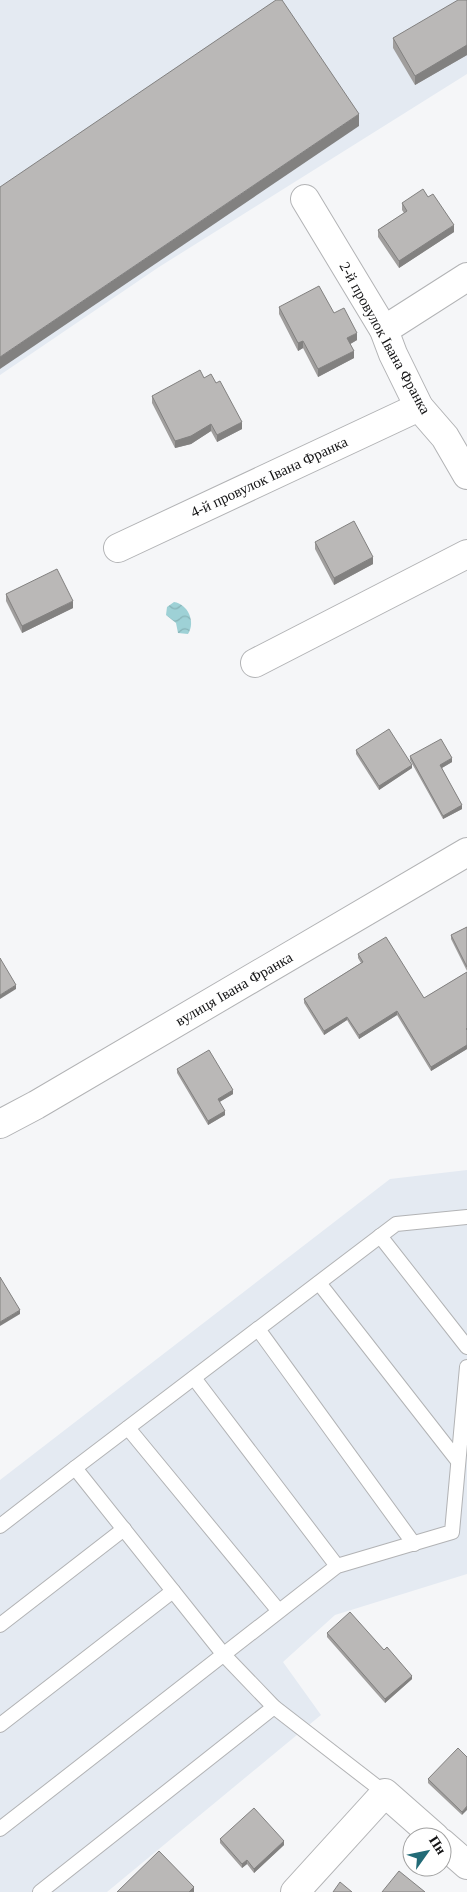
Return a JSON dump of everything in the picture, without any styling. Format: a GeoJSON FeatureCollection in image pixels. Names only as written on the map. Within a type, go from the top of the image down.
{"type":"FeatureCollection","features":[{"type":"Feature","properties":{"kind":"street","name":"2-й провулок Івана Франка"},"geometry":{"type":"LineString","coordinates":[[305,199],[384,330],[393,354],[419,407],[445,437],[467,475]]}},
{"type":"Feature","properties":{"kind":"street"},"geometry":{"type":"LineString","coordinates":[[384,330],[467,277]]}},
{"type":"Feature","properties":{"kind":"street","name":"4-й провулок Івана Франка"},"geometry":{"type":"LineString","coordinates":[[118,548],[419,407]]}},
{"type":"Feature","properties":{"kind":"street"},"geometry":{"type":"LineString","coordinates":[[255,663],[467,554]]}},
{"type":"Feature","properties":{"kind":"street","name":"вулиця Івана Франка"},"geometry":{"type":"LineString","coordinates":[[0,1124],[36,1105],[467,852]]}},
{"type":"Feature","properties":{"kind":"street"},"geometry":{"type":"LineString","coordinates":[[295,1892],[385,1792],[425,1827]]}},
{"type":"Feature","properties":{"kind":"street"},"geometry":{"type":"LineString","coordinates":[[452,1852],[467,1865]]}},
{"type":"Feature","properties":{"kind":"lane"},"geometry":{"type":"LineString","coordinates":[[0,1526],[396,1224],[467,1217]]}},
{"type":"Feature","properties":{"kind":"lane"},"geometry":{"type":"LineString","coordinates":[[380,1236],[467,1347]]}},
{"type":"Feature","properties":{"kind":"lane"},"geometry":{"type":"LineString","coordinates":[[319,1283],[458,1461]]}},
{"type":"Feature","properties":{"kind":"lane"},"geometry":{"type":"LineString","coordinates":[[258,1329],[414,1544]]}},
{"type":"Feature","properties":{"kind":"lane"},"geometry":{"type":"LineString","coordinates":[[0,1829],[224,1655],[278,1610],[337,1566],[452,1532],[467,1367]]}},
{"type":"Feature","properties":{"kind":"lane"},"geometry":{"type":"LineString","coordinates":[[194,1378],[337,1566]]}},
{"type":"Feature","properties":{"kind":"lane"},"geometry":{"type":"LineString","coordinates":[[128,1428],[278,1610]]}},
{"type":"Feature","properties":{"kind":"lane"},"geometry":{"type":"LineString","coordinates":[[75,1468],[224,1655],[274,1707],[385,1792]]}},
{"type":"Feature","properties":{"kind":"lane"},"geometry":{"type":"LineString","coordinates":[[0,1625],[124,1528]]}},
{"type":"Feature","properties":{"kind":"lane"},"geometry":{"type":"LineString","coordinates":[[0,1726],[173,1591]]}},
{"type":"Feature","properties":{"kind":"lane"},"geometry":{"type":"LineString","coordinates":[[40,1892],[274,1707]]}},
{"type":"Feature","properties":{"kind":"shaded area"},"geometry":{"type":"Polygon","coordinates":[[[0,0],[467,0],[467,74],[159,267],[0,375],[0,0]]]}},
{"type":"Feature","properties":{"kind":"shaded area"},"geometry":{"type":"Polygon","coordinates":[[[467,1170],[467,1574],[335,1615],[283,1662],[321,1715],[107,1892],[0,1892],[0,1480],[390,1179],[467,1170]]]}},
{"type":"Feature","properties":{"kind":"water"},"geometry":{"type":"Polygon","coordinates":[[[174,602],[183,606],[189,614],[191,624],[188,634],[178,633],[176,623],[166,615],[167,607],[174,602]]]}},
{"type":"Feature","properties":{"kind":"building"},"geometry":{"type":"Polygon","coordinates":[[[276,0],[282,0],[359,114],[0,357],[0,187],[276,0]]]}},
{"type":"Feature","properties":{"kind":"building"},"geometry":{"type":"Polygon","coordinates":[[[458,0],[467,0],[467,45],[415,76],[393,38],[458,0]]]}},
{"type":"Feature","properties":{"kind":"building"},"geometry":{"type":"Polygon","coordinates":[[[423,189],[428,197],[433,194],[454,225],[399,261],[378,230],[407,211],[402,203],[423,189]]]}},
{"type":"Feature","properties":{"kind":"building"},"geometry":{"type":"Polygon","coordinates":[[[319,286],[334,313],[344,308],[357,333],[347,338],[354,351],[318,369],[303,341],[298,343],[279,307],[319,286]]]}},
{"type":"Feature","properties":{"kind":"building"},"geometry":{"type":"Polygon","coordinates":[[[200,370],[204,378],[211,374],[216,383],[220,381],[242,422],[217,435],[211,424],[191,436],[175,441],[152,396],[200,370]]]}},
{"type":"Feature","properties":{"kind":"building"},"geometry":{"type":"Polygon","coordinates":[[[354,521],[373,557],[334,578],[315,542],[354,521]]]}},
{"type":"Feature","properties":{"kind":"building"},"geometry":{"type":"Polygon","coordinates":[[[57,569],[73,601],[22,626],[6,594],[57,569]]]}},
{"type":"Feature","properties":{"kind":"building"},"geometry":{"type":"Polygon","coordinates":[[[389,729],[412,765],[379,786],[356,750],[389,729]]]}},
{"type":"Feature","properties":{"kind":"building"},"geometry":{"type":"Polygon","coordinates":[[[441,739],[452,758],[440,765],[462,805],[443,816],[410,756],[441,739]]]}},
{"type":"Feature","properties":{"kind":"building"},"geometry":{"type":"Polygon","coordinates":[[[467,927],[467,967],[451,935],[467,927]]]}},
{"type":"Feature","properties":{"kind":"building"},"geometry":{"type":"Polygon","coordinates":[[[386,937],[424,998],[467,972],[467,1045],[431,1067],[397,1011],[359,1035],[347,1017],[324,1031],[304,999],[363,962],[358,954],[386,937]]]}},
{"type":"Feature","properties":{"kind":"building"},"geometry":{"type":"Polygon","coordinates":[[[0,958],[16,985],[0,995],[0,958]]]}},
{"type":"Feature","properties":{"kind":"building"},"geometry":{"type":"Polygon","coordinates":[[[209,1050],[233,1090],[218,1099],[225,1111],[208,1121],[177,1069],[209,1050]]]}},
{"type":"Feature","properties":{"kind":"building"},"geometry":{"type":"Polygon","coordinates":[[[0,1277],[20,1310],[0,1322],[0,1277]]]}},
{"type":"Feature","properties":{"kind":"building"},"geometry":{"type":"Polygon","coordinates":[[[350,1612],[384,1650],[387,1647],[412,1676],[385,1699],[327,1633],[350,1612]]]}},
{"type":"Feature","properties":{"kind":"building"},"geometry":{"type":"Polygon","coordinates":[[[458,1748],[467,1757],[467,1806],[462,1812],[428,1779],[458,1748]]]}},
{"type":"Feature","properties":{"kind":"building"},"geometry":{"type":"Polygon","coordinates":[[[254,1808],[284,1841],[254,1869],[247,1860],[242,1864],[220,1839],[254,1808]]]}},
{"type":"Feature","properties":{"kind":"building"},"geometry":{"type":"Polygon","coordinates":[[[159,1851],[194,1887],[189,1892],[117,1892],[159,1851]]]}},
{"type":"Feature","properties":{"kind":"building"},"geometry":{"type":"Polygon","coordinates":[[[399,1871],[402,1873],[402,1877],[406,1877],[425,1892],[382,1892],[399,1871]]]}},
{"type":"Feature","properties":{"kind":"building"},"geometry":{"type":"Polygon","coordinates":[[[340,1882],[352,1892],[333,1892],[340,1882]]]}}]}
